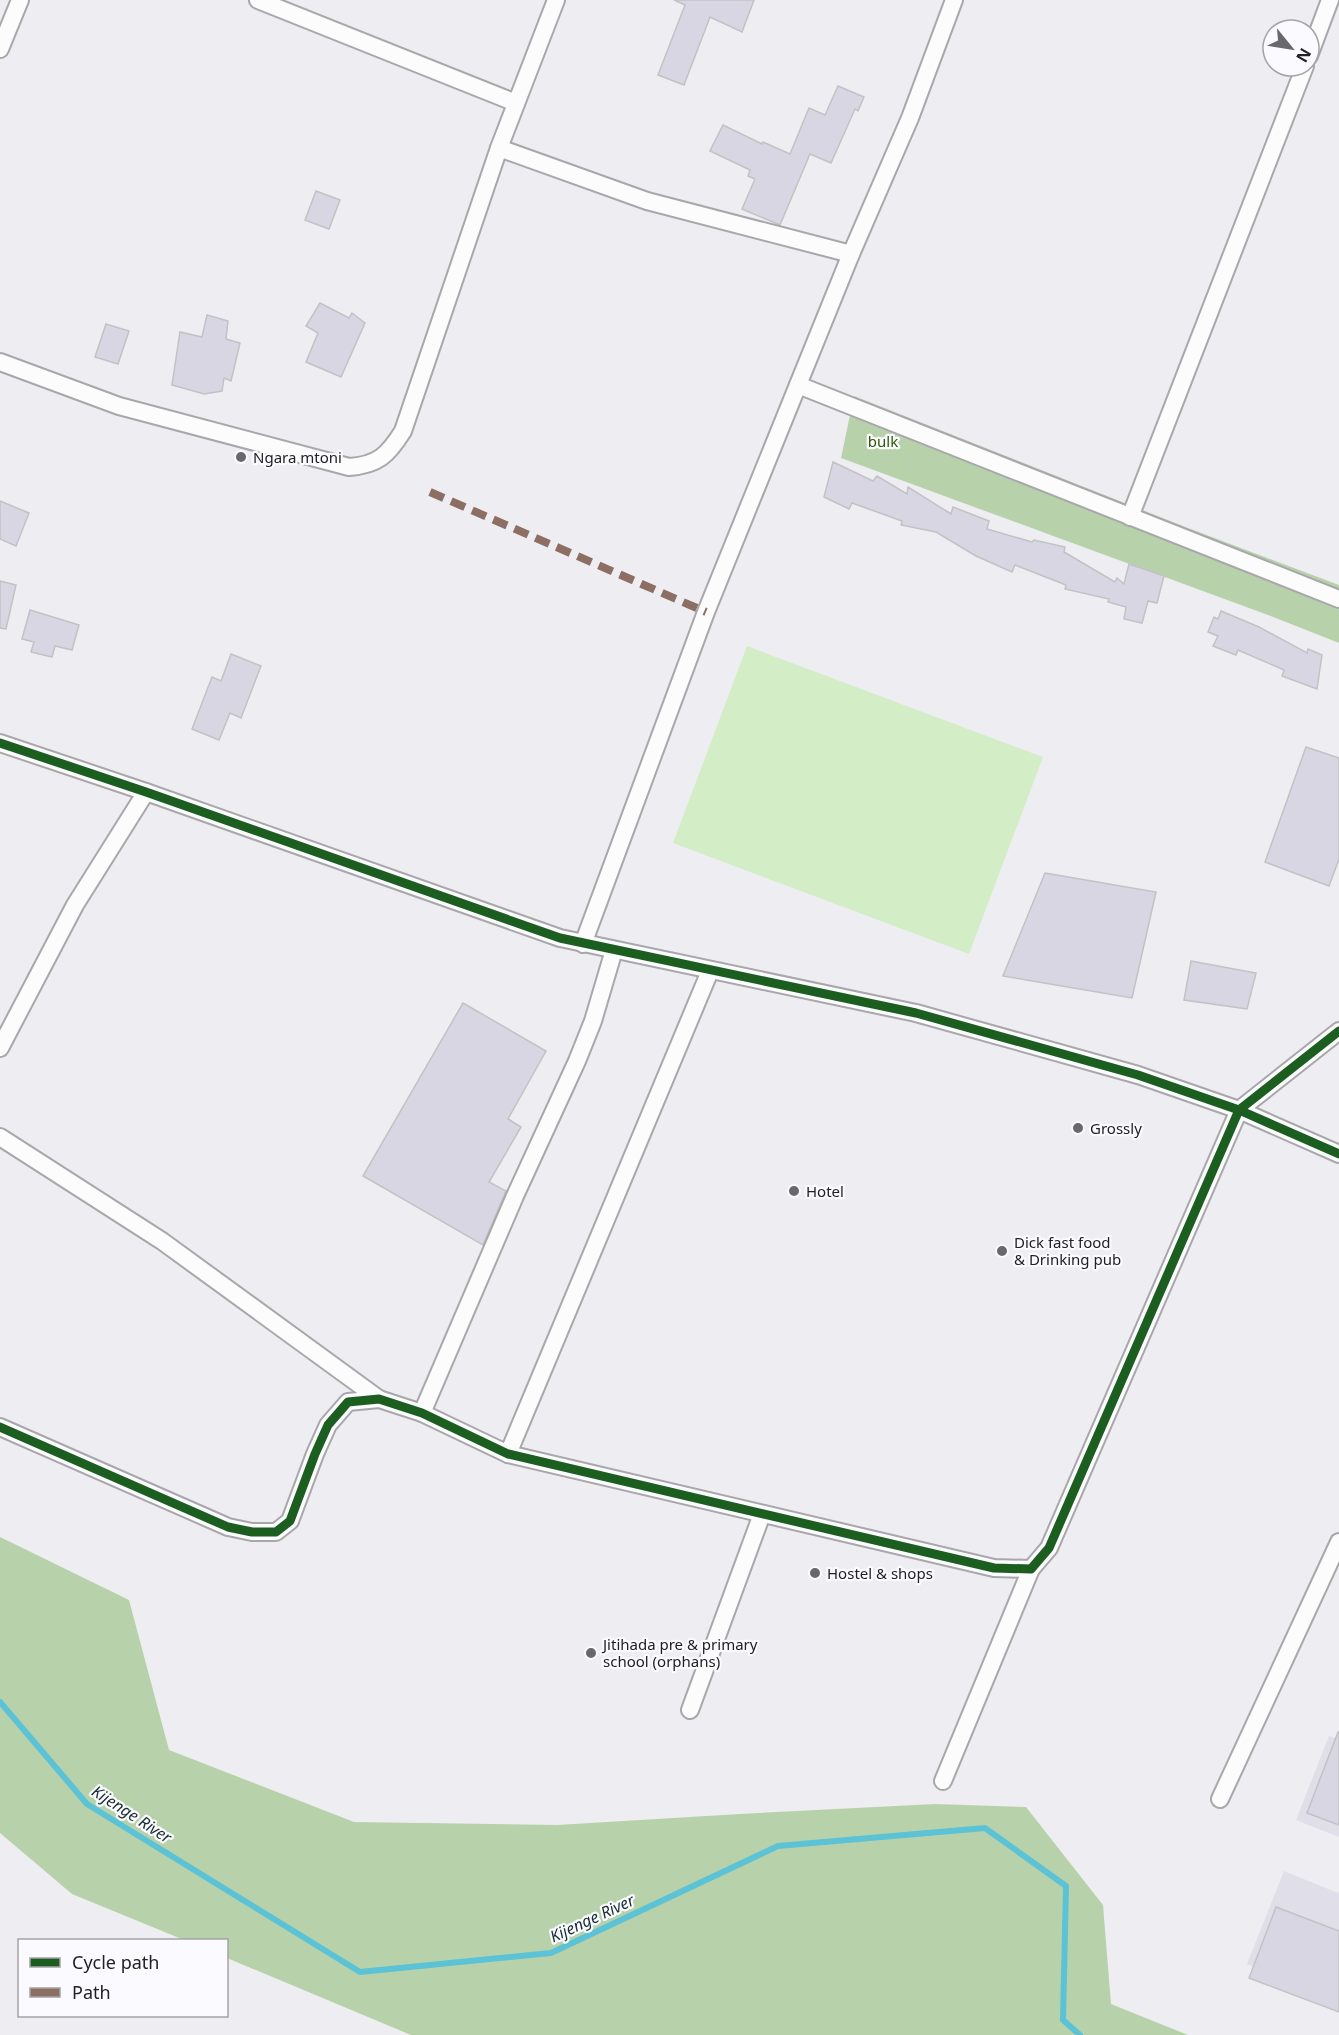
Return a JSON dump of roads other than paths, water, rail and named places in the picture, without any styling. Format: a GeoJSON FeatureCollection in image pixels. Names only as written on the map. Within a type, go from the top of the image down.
{"type":"FeatureCollection","features":[{"type":"Feature","properties":{"kind":"street"},"geometry":{"type":"LineString","coordinates":[[0,50],[20,0]]}},
{"type":"Feature","properties":{"kind":"street"},"geometry":{"type":"LineString","coordinates":[[258,0],[516,103]]}},
{"type":"Feature","properties":{"kind":"street"},"geometry":{"type":"LineString","coordinates":[[0,362],[130,409],[349,467],[375,462],[391,450],[403,431],[499,148],[556,0]]}},
{"type":"Feature","properties":{"kind":"street"},"geometry":{"type":"LineString","coordinates":[[583,944],[706,612],[851,254],[910,118],[954,0]]}},
{"type":"Feature","properties":{"kind":"street"},"geometry":{"type":"LineString","coordinates":[[1321,24],[1330,0]]}},
{"type":"Feature","properties":{"kind":"street"},"geometry":{"type":"LineString","coordinates":[[1130,516],[1300,78]]}},
{"type":"Feature","properties":{"kind":"street"},"geometry":{"type":"LineString","coordinates":[[499,148],[647,201],[851,254]]}},
{"type":"Feature","properties":{"kind":"street"},"geometry":{"type":"LineString","coordinates":[[798,385],[1339,599]]}},
{"type":"Feature","properties":{"kind":"street"},"geometry":{"type":"LineString","coordinates":[[0,743],[560,938],[916,1014],[1138,1075],[1239,1110],[1339,1154]]}},
{"type":"Feature","properties":{"kind":"street"},"geometry":{"type":"LineString","coordinates":[[0,1048],[75,905],[146,792]]}},
{"type":"Feature","properties":{"kind":"street"},"geometry":{"type":"LineString","coordinates":[[422,1413],[515,1196],[577,1061],[593,1021],[614,950]]}},
{"type":"Feature","properties":{"kind":"street"},"geometry":{"type":"LineString","coordinates":[[508,1454],[710,971]]}},
{"type":"Feature","properties":{"kind":"street"},"geometry":{"type":"LineString","coordinates":[[943,1781],[1031,1569],[1049,1548],[1239,1110],[1339,1031]]}},
{"type":"Feature","properties":{"kind":"street"},"geometry":{"type":"LineString","coordinates":[[0,1137],[162,1241],[378,1399],[422,1413],[508,1454],[994,1568],[1031,1569]]}},
{"type":"Feature","properties":{"kind":"street"},"geometry":{"type":"LineString","coordinates":[[0,1427],[228,1527],[252,1532],[276,1532],[290,1521],[328,1425],[348,1402],[378,1399]]}},
{"type":"Feature","properties":{"kind":"street"},"geometry":{"type":"LineString","coordinates":[[690,1710],[762,1515]]}},
{"type":"Feature","properties":{"kind":"street"},"geometry":{"type":"LineString","coordinates":[[1220,1799],[1339,1542]]}},
{"type":"Feature","properties":{"kind":"waterway","name":"Kijenge River"},"geometry":{"type":"LineString","coordinates":[[0,1702],[87,1804],[360,1972],[551,1953],[778,1846],[985,1828],[1066,1886],[1063,2020],[1080,2035]]}},
{"type":"Feature","properties":{"kind":"place","name":"Ngara mtoni"},"geometry":{"type":"Point","coordinates":[241,457]}},
{"type":"Feature","properties":{"kind":"place","name":"Grossly"},"geometry":{"type":"Point","coordinates":[1078,1128]}},
{"type":"Feature","properties":{"kind":"place","name":"Hotel"},"geometry":{"type":"Point","coordinates":[794,1191]}},
{"type":"Feature","properties":{"kind":"place","name":"Dick fast food & Drinking pub"},"geometry":{"type":"Point","coordinates":[1002,1251]}},
{"type":"Feature","properties":{"kind":"place","name":"Hostel & shops"},"geometry":{"type":"Point","coordinates":[815,1573]}},
{"type":"Feature","properties":{"kind":"place","name":"Jitihada pre & primary school (orphans)"},"geometry":{"type":"Point","coordinates":[591,1653]}},
{"type":"Feature","properties":{"kind":"park label","name":"bulk"},"geometry":{"type":"Point","coordinates":[883,441]}}]}
